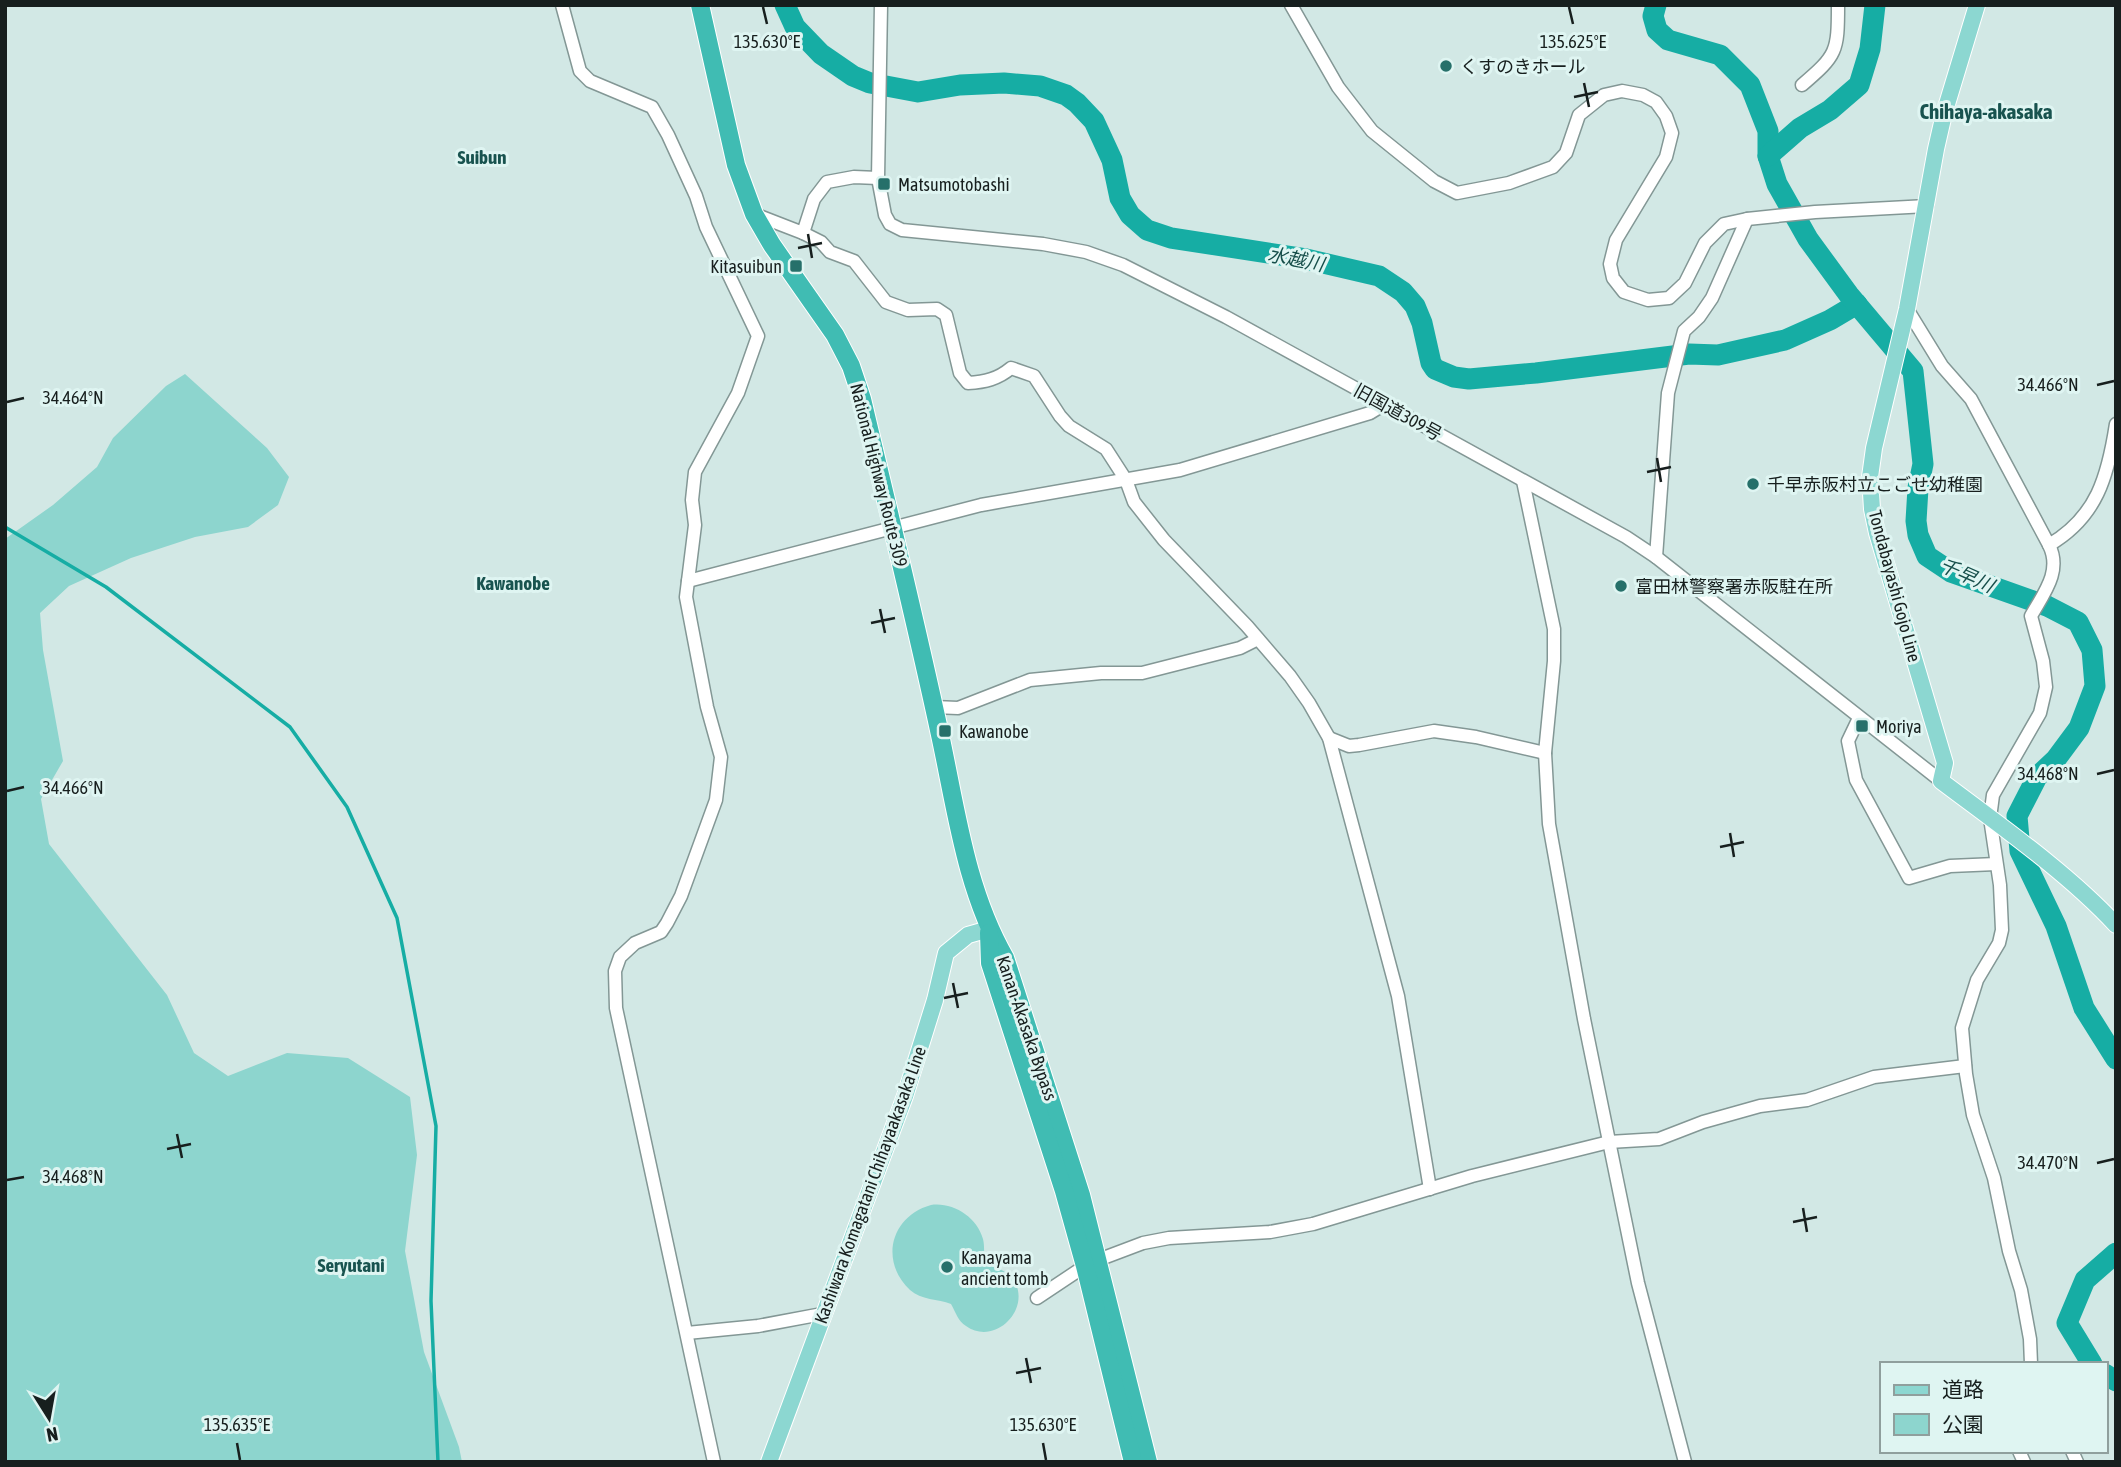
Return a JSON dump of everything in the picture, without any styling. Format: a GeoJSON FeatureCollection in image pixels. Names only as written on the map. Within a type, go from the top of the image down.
{"type":"FeatureCollection","features":[{"type":"Feature","properties":{"kind":"highway","name":"National Highway Route 309"},"geometry":{"type":"LineString","coordinates":[[700,5],[736,165],[754,214],[772,245],[817,306],[851,366],[862,399],[934,707],[961,842],[989,929]]}},
{"type":"Feature","properties":{"kind":"highway","name":"Kanan-Akasaka Bypass"},"geometry":{"type":"LineString","coordinates":[[989,929],[990,963],[1064,1191],[1092,1263],[1148,1462]]}},
{"type":"Feature","properties":{"kind":"highway","name":"Kanan-Akasaka Bypass"},"geometry":{"type":"LineString","coordinates":[[1092,1263],[1133,1462]]}},
{"type":"Feature","properties":{"kind":"main road","name":"Tondabayashi Gojo Line"},"geometry":{"type":"LineString","coordinates":[[1941,780],[1945,764],[1883,556],[1872,509],[1870,477],[1905,316],[1944,114],[1977,5]]}},
{"type":"Feature","properties":{"kind":"main road"},"geometry":{"type":"LineString","coordinates":[[1941,780],[2040,858],[2100,908],[2116,925]]}},
{"type":"Feature","properties":{"kind":"main road","name":"Kashiwara Komagatani Chihayaakasaka Line"},"geometry":{"type":"LineString","coordinates":[[769,1462],[905,1096],[935,1000],[946,953],[968,935],[989,929]]}},
{"type":"Feature","properties":{"kind":"street"},"geometry":{"type":"LineString","coordinates":[[562,5],[580,71],[590,82],[652,107],[668,135],[696,196],[706,227],[758,336],[738,393],[695,472],[692,500],[695,526],[686,597],[707,707],[721,757],[716,800],[681,897],[667,923],[661,932],[635,943],[620,957],[614,981],[615,1007],[713,1462]]}},
{"type":"Feature","properties":{"kind":"street","name":"旧国道309号"},"geometry":{"type":"LineString","coordinates":[[881,5],[878,178],[885,215],[890,224],[902,230],[1086,251],[1123,265],[1226,317],[1626,537],[1656,557],[1858,718],[1941,780]]}},
{"type":"Feature","properties":{"kind":"street"},"geometry":{"type":"LineString","coordinates":[[1291,5],[1338,87],[1372,131],[1434,181],[1457,193],[1488,189],[1553,167],[1566,153],[1579,114],[1604,95],[1622,92],[1643,95],[1656,102],[1666,116],[1672,133],[1666,157],[1616,240],[1610,264],[1614,278],[1624,292],[1647,299],[1669,298],[1685,283],[1705,243],[1724,224],[1815,212],[1927,206]]}},
{"type":"Feature","properties":{"kind":"street"},"geometry":{"type":"LineString","coordinates":[[1802,85],[1828,63],[1834,52],[1838,40],[1839,5]]}},
{"type":"Feature","properties":{"kind":"street"},"geometry":{"type":"LineString","coordinates":[[803,233],[814,199],[819,189],[827,182],[854,177],[878,178]]}},
{"type":"Feature","properties":{"kind":"street"},"geometry":{"type":"LineString","coordinates":[[754,214],[803,233],[821,242],[830,252],[854,261],[886,302],[908,310],[937,309],[946,315],[960,373],[968,383],[1002,376],[1012,368],[1034,376],[1069,426],[1106,449],[1126,480],[1134,502],[1164,540],[1290,676],[1329,738],[1398,996],[1430,1189]]}},
{"type":"Feature","properties":{"kind":"street"},"geometry":{"type":"LineString","coordinates":[[1656,557],[1668,393],[1684,331],[1699,317],[1712,298],[1747,219]]}},
{"type":"Feature","properties":{"kind":"street"},"geometry":{"type":"LineString","coordinates":[[1905,316],[1942,366],[1971,399],[2049,545],[2055,568],[2031,616],[2043,661],[2046,687],[2040,713],[1993,795],[1990,818],[2002,930],[1999,943],[1977,980],[1962,1028],[1973,1115],[1994,1178],[2008,1251],[2021,1290],[2030,1339],[2031,1362]]}},
{"type":"Feature","properties":{"kind":"street"},"geometry":{"type":"LineString","coordinates":[[688,581],[814,546],[981,505],[1180,470],[1370,413],[1384,405]]}},
{"type":"Feature","properties":{"kind":"street"},"geometry":{"type":"LineString","coordinates":[[2049,545],[2075,528],[2097,498],[2116,424]]}},
{"type":"Feature","properties":{"kind":"street"},"geometry":{"type":"LineString","coordinates":[[1523,481],[1555,629],[1545,753],[1549,824],[1638,1283],[1685,1462]]}},
{"type":"Feature","properties":{"kind":"street"},"geometry":{"type":"LineString","coordinates":[[934,707],[958,708],[1030,680],[1101,673],[1142,673],[1240,648],[1258,639]]}},
{"type":"Feature","properties":{"kind":"street"},"geometry":{"type":"LineString","coordinates":[[1858,718],[1848,741],[1856,780],[1909,878],[1950,866],[1996,864]]}},
{"type":"Feature","properties":{"kind":"street"},"geometry":{"type":"LineString","coordinates":[[1329,738],[1349,746],[1434,731],[1476,737],[1545,753]]}},
{"type":"Feature","properties":{"kind":"street"},"geometry":{"type":"LineString","coordinates":[[1037,1298],[1092,1263],[1117,1251],[1169,1238],[1270,1232],[1313,1224],[1430,1189],[1609,1142],[1659,1139],[1760,1105],[1807,1100],[1874,1077],[1965,1066]]}},
{"type":"Feature","properties":{"kind":"street"},"geometry":{"type":"LineString","coordinates":[[687,1333],[758,1326],[822,1314]]}},
{"type":"Feature","properties":{"kind":"green space"},"geometry":{"type":"Polygon","coordinates":[[[185,374],[267,448],[289,477],[278,505],[248,527],[195,537],[131,558],[69,586],[40,613],[43,650],[63,761],[41,799],[49,844],[167,995],[194,1053],[228,1076],[287,1053],[348,1058],[410,1097],[417,1155],[405,1251],[424,1352],[462,1462],[5,1462],[5,539],[53,505],[97,467],[113,438],[166,386],[185,374]]]}},
{"type":"Feature","properties":{"kind":"green space","name":"Kanayama ancient tomb"},"geometry":{"type":"Polygon","coordinates":[[[931,1205],[948,1206],[970,1218],[983,1239],[986,1261],[1013,1279],[1018,1290],[1018,1302],[1015,1312],[999,1328],[988,1332],[966,1326],[951,1304],[914,1293],[900,1278],[892,1253],[899,1229],[906,1219],[931,1205]]]}},
{"type":"Feature","properties":{"kind":"waterway","name":"水越川"},"geometry":{"type":"LineString","coordinates":[[785,5],[795,27],[821,54],[853,76],[870,83],[918,92],[960,85],[1004,83],[1040,86],[1066,95],[1094,121],[1112,160],[1120,198],[1130,215],[1147,230],[1171,238],[1306,259],[1379,276],[1403,292],[1415,306],[1422,323],[1431,363],[1435,369],[1454,377],[1469,379],[1536,373],[1689,354],[1718,355],[1785,340],[1830,320],[1857,304]]}},
{"type":"Feature","properties":{"kind":"waterway","name":"千早川"},"geometry":{"type":"LineString","coordinates":[[1656,5],[1653,16],[1657,30],[1668,40],[1720,55],[1750,85],[1768,131],[1768,156],[1777,184],[1808,239],[1849,295],[1913,371],[1923,464],[1916,521],[1918,535],[1927,556],[1951,572],[2047,606],[2078,622],[2092,650],[2095,686],[2079,728],[2056,759],[2037,777],[2017,816],[2020,851],[2056,926],[2084,1008],[2116,1059]]}},
{"type":"Feature","properties":{"kind":"waterway","name":"千早川"},"geometry":{"type":"LineString","coordinates":[[1768,156],[1800,128],[1830,110],[1859,85],[1870,49],[1875,5]]}},
{"type":"Feature","properties":{"kind":"waterway"},"geometry":{"type":"LineString","coordinates":[[5,527],[106,587],[290,727],[347,807],[397,918],[436,1126],[431,1301],[438,1462]]}},
{"type":"Feature","properties":{"kind":"waterway","name":"千早川"},"geometry":{"type":"LineString","coordinates":[[2091,1362],[2067,1323],[2085,1280],[2116,1253]]}},
{"type":"Feature","properties":{"kind":"waterway","name":"千早川"},"geometry":{"type":"LineString","coordinates":[[2107,1375],[2116,1381]]}},
{"type":"Feature","properties":{"kind":"place","name":"くすのきホール"},"geometry":{"type":"Point","coordinates":[1446,66]}},
{"type":"Feature","properties":{"kind":"place","name":"Matsumotobashi"},"geometry":{"type":"Point","coordinates":[884,184]}},
{"type":"Feature","properties":{"kind":"place","name":"Kitasuibun"},"geometry":{"type":"Point","coordinates":[796,266]}},
{"type":"Feature","properties":{"kind":"place","name":"千早赤阪村立こごせ幼稚園"},"geometry":{"type":"Point","coordinates":[1753,484]}},
{"type":"Feature","properties":{"kind":"place","name":"富田林警察署赤阪駐在所"},"geometry":{"type":"Point","coordinates":[1621,586]}},
{"type":"Feature","properties":{"kind":"place","name":"Moriya"},"geometry":{"type":"Point","coordinates":[1862,726]}},
{"type":"Feature","properties":{"kind":"place","name":"Kawanobe"},"geometry":{"type":"Point","coordinates":[945,731]}},
{"type":"Feature","properties":{"kind":"place","name":"Kanayama ancient tomb"},"geometry":{"type":"Point","coordinates":[947,1267]}},
{"type":"Feature","properties":{"kind":"district","name":"Chihaya-akasaka"},"geometry":{"type":"Point","coordinates":[1986,111]}},
{"type":"Feature","properties":{"kind":"district","name":"Suibun"},"geometry":{"type":"Point","coordinates":[482,157]}},
{"type":"Feature","properties":{"kind":"district","name":"Kawanobe"},"geometry":{"type":"Point","coordinates":[513,583]}},
{"type":"Feature","properties":{"kind":"district","name":"Seryutani"},"geometry":{"type":"Point","coordinates":[351,1265]}}]}
